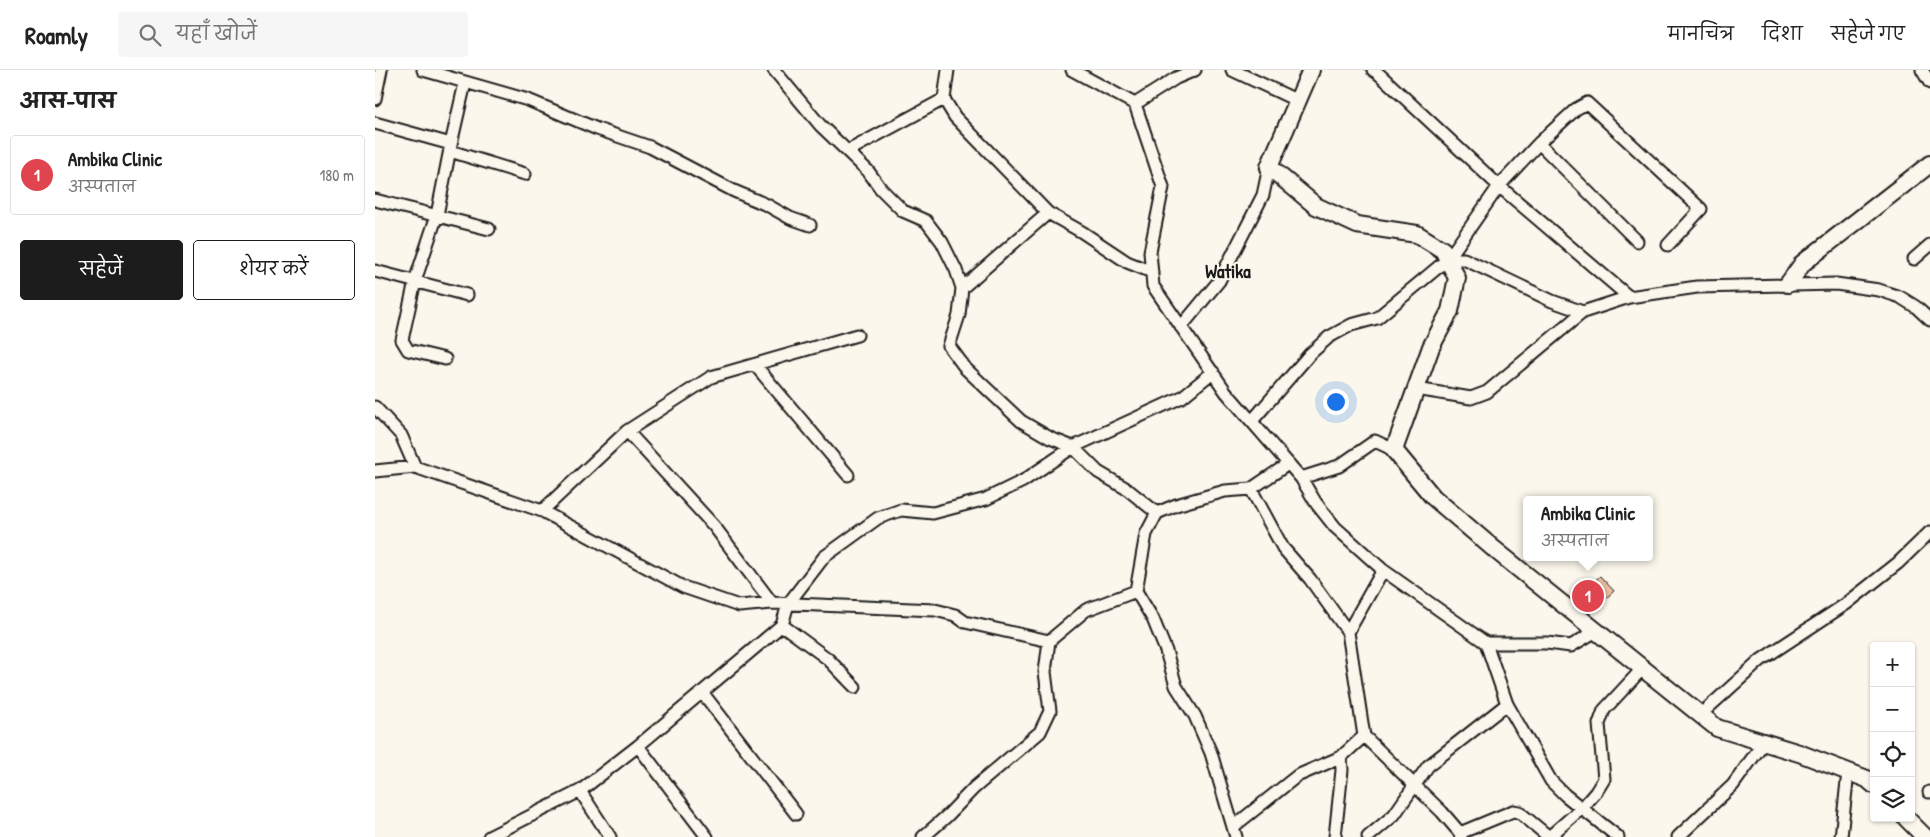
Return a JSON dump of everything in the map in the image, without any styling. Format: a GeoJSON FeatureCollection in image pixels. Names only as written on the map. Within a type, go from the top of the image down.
{"type":"FeatureCollection","features":[{"type":"Feature","properties":{"kind":"street"},"geometry":{"type":"LineString","coordinates":[[375,99],[381,70]]}},
{"type":"Feature","properties":{"kind":"street"},"geometry":{"type":"LineString","coordinates":[[423,70],[528,100],[597,129],[650,147],[734,191],[767,205],[790,218],[810,225]]}},
{"type":"Feature","properties":{"kind":"street"},"geometry":{"type":"LineString","coordinates":[[774,70],[820,125],[848,151],[903,211],[926,221],[941,242],[956,270],[962,288],[959,315],[949,346],[966,369],[1021,421],[1050,438],[1073,447],[1098,472],[1127,489],[1157,512]]}},
{"type":"Feature","properties":{"kind":"street"},"geometry":{"type":"LineString","coordinates":[[948,70],[944,99],[955,117],[1048,213],[1082,232],[1127,262],[1152,272]]}},
{"type":"Feature","properties":{"kind":"street"},"geometry":{"type":"LineString","coordinates":[[1072,70],[1135,104],[1163,187],[1150,252],[1153,286],[1213,372],[1251,421],[1301,478],[1316,503],[1335,527],[1383,570],[1486,643],[1547,643],[1571,646],[1596,631]]}},
{"type":"Feature","properties":{"kind":"street"},"geometry":{"type":"LineString","coordinates":[[1135,104],[1176,78],[1195,70]]}},
{"type":"Feature","properties":{"kind":"street"},"geometry":{"type":"LineString","coordinates":[[1232,70],[1298,101]]}},
{"type":"Feature","properties":{"kind":"street"},"geometry":{"type":"LineString","coordinates":[[1181,327],[1219,281],[1263,195],[1269,167],[1311,70]]}},
{"type":"Feature","properties":{"kind":"street"},"geometry":{"type":"LineString","coordinates":[[1373,70],[1387,80],[1499,186],[1629,297]]}},
{"type":"Feature","properties":{"kind":"street"},"geometry":{"type":"LineString","coordinates":[[1921,70],[1930,84]]}},
{"type":"Feature","properties":{"kind":"street"},"geometry":{"type":"LineString","coordinates":[[445,359],[408,350],[402,340],[415,281],[437,216],[465,83]]}},
{"type":"Feature","properties":{"kind":"street"},"geometry":{"type":"LineString","coordinates":[[848,151],[944,99]]}},
{"type":"Feature","properties":{"kind":"street"},"geometry":{"type":"LineString","coordinates":[[1251,421],[1310,354],[1329,337],[1351,325],[1377,318],[1447,259],[1499,186],[1539,143],[1576,109],[1587,103],[1701,209],[1668,245]]}},
{"type":"Feature","properties":{"kind":"street"},"geometry":{"type":"LineString","coordinates":[[375,123],[525,174]]}},
{"type":"Feature","properties":{"kind":"street"},"geometry":{"type":"LineString","coordinates":[[1539,143],[1637,241]]}},
{"type":"Feature","properties":{"kind":"street"},"geometry":{"type":"LineString","coordinates":[[1788,284],[1803,263],[1930,164]]}},
{"type":"Feature","properties":{"kind":"street"},"geometry":{"type":"LineString","coordinates":[[1269,167],[1316,206],[1357,225],[1417,234],[1443,250],[1457,278],[1450,311],[1431,347],[1394,450]]}},
{"type":"Feature","properties":{"kind":"street"},"geometry":{"type":"LineString","coordinates":[[375,200],[489,230]]}},
{"type":"Feature","properties":{"kind":"street"},"geometry":{"type":"LineString","coordinates":[[962,288],[1048,213]]}},
{"type":"Feature","properties":{"kind":"street"},"geometry":{"type":"LineString","coordinates":[[1914,259],[1930,245]]}},
{"type":"Feature","properties":{"kind":"street"},"geometry":{"type":"LineString","coordinates":[[1447,259],[1464,259],[1552,301],[1583,312]]}},
{"type":"Feature","properties":{"kind":"street"},"geometry":{"type":"LineString","coordinates":[[375,271],[467,295]]}},
{"type":"Feature","properties":{"kind":"street"},"geometry":{"type":"LineString","coordinates":[[1416,389],[1471,398],[1487,392],[1583,312],[1629,297],[1697,287],[1835,284],[1879,290],[1900,297],[1916,307],[1930,320]]}},
{"type":"Feature","properties":{"kind":"street"},"geometry":{"type":"LineString","coordinates":[[542,511],[627,431],[711,377],[857,335]]}},
{"type":"Feature","properties":{"kind":"street"},"geometry":{"type":"LineString","coordinates":[[755,365],[848,475]]}},
{"type":"Feature","properties":{"kind":"street"},"geometry":{"type":"LineString","coordinates":[[489,837],[579,791],[637,746],[782,625],[788,604],[824,557],[879,518],[901,510],[933,513],[987,499],[1023,481],[1073,447],[1182,397],[1213,372]]}},
{"type":"Feature","properties":{"kind":"street"},"geometry":{"type":"LineString","coordinates":[[375,407],[401,435],[415,467]]}},
{"type":"Feature","properties":{"kind":"street"},"geometry":{"type":"LineString","coordinates":[[627,431],[714,526],[772,603]]}},
{"type":"Feature","properties":{"kind":"street"},"geometry":{"type":"LineString","coordinates":[[1301,478],[1339,466],[1375,441],[1394,450],[1433,497],[1493,549],[1717,728],[1799,753],[1867,779],[1870,782]]}},
{"type":"Feature","properties":{"kind":"street"},"geometry":{"type":"LineString","coordinates":[[1289,464],[1251,489],[1225,492],[1157,512],[1146,534],[1136,591],[1153,619],[1166,651],[1176,686],[1195,716],[1211,753],[1235,832],[1297,776],[1341,757],[1364,736]]}},
{"type":"Feature","properties":{"kind":"street"},"geometry":{"type":"LineString","coordinates":[[375,471],[415,467],[542,511],[683,587],[739,606],[772,603],[935,610],[955,615],[965,622],[1049,641]]}},
{"type":"Feature","properties":{"kind":"street"},"geometry":{"type":"LineString","coordinates":[[1251,489],[1283,548],[1310,578],[1347,632],[1364,736],[1415,784],[1442,812],[1460,835],[1513,811],[1519,812],[1549,837],[1583,807],[1597,792],[1604,780],[1599,724],[1604,710],[1643,668]]}},
{"type":"Feature","properties":{"kind":"street"},"geometry":{"type":"LineString","coordinates":[[1700,715],[1761,660],[1846,604],[1899,562],[1930,532]]}},
{"type":"Feature","properties":{"kind":"street"},"geometry":{"type":"LineString","coordinates":[[1347,632],[1383,570]]}},
{"type":"Feature","properties":{"kind":"street"},"geometry":{"type":"LineString","coordinates":[[923,837],[982,781],[1040,732],[1050,711],[1045,672],[1049,641],[1086,610],[1136,591]]}},
{"type":"Feature","properties":{"kind":"street"},"geometry":{"type":"LineString","coordinates":[[782,625],[828,659],[855,687]]}},
{"type":"Feature","properties":{"kind":"street"},"geometry":{"type":"LineString","coordinates":[[1486,643],[1507,704],[1551,781],[1565,795],[1583,807],[1619,837]]}},
{"type":"Feature","properties":{"kind":"street"},"geometry":{"type":"LineString","coordinates":[[702,692],[796,814]]}},
{"type":"Feature","properties":{"kind":"street"},"geometry":{"type":"LineString","coordinates":[[1368,837],[1394,815],[1429,766],[1507,704]]}},
{"type":"Feature","properties":{"kind":"street"},"geometry":{"type":"LineString","coordinates":[[1678,837],[1733,785],[1764,742]]}},
{"type":"Feature","properties":{"kind":"street"},"geometry":{"type":"LineString","coordinates":[[637,746],[707,837]]}},
{"type":"Feature","properties":{"kind":"street"},"geometry":{"type":"LineString","coordinates":[[1335,837],[1342,770],[1341,757]]}},
{"type":"Feature","properties":{"kind":"street"},"geometry":{"type":"LineString","coordinates":[[1841,837],[1848,772]]}},
{"type":"Feature","properties":{"kind":"street"},"geometry":{"type":"LineString","coordinates":[[579,791],[610,837]]}},
{"type":"Feature","properties":{"kind":"street"},"geometry":{"type":"LineString","coordinates":[[1910,822],[1925,837]]}},
{"type":"Feature","properties":{"kind":"building"},"geometry":{"type":"Polygon","coordinates":[[[1600,576],[1614,591],[1583,619],[1569,605],[1600,576]]]}},
{"type":"Feature","properties":{"kind":"place","name":"Ambika Clinic"},"geometry":{"type":"Point","coordinates":[1588,596]}},
{"type":"Feature","properties":{"kind":"district","name":"Watika"},"geometry":{"type":"Point","coordinates":[1228,271]}}]}
